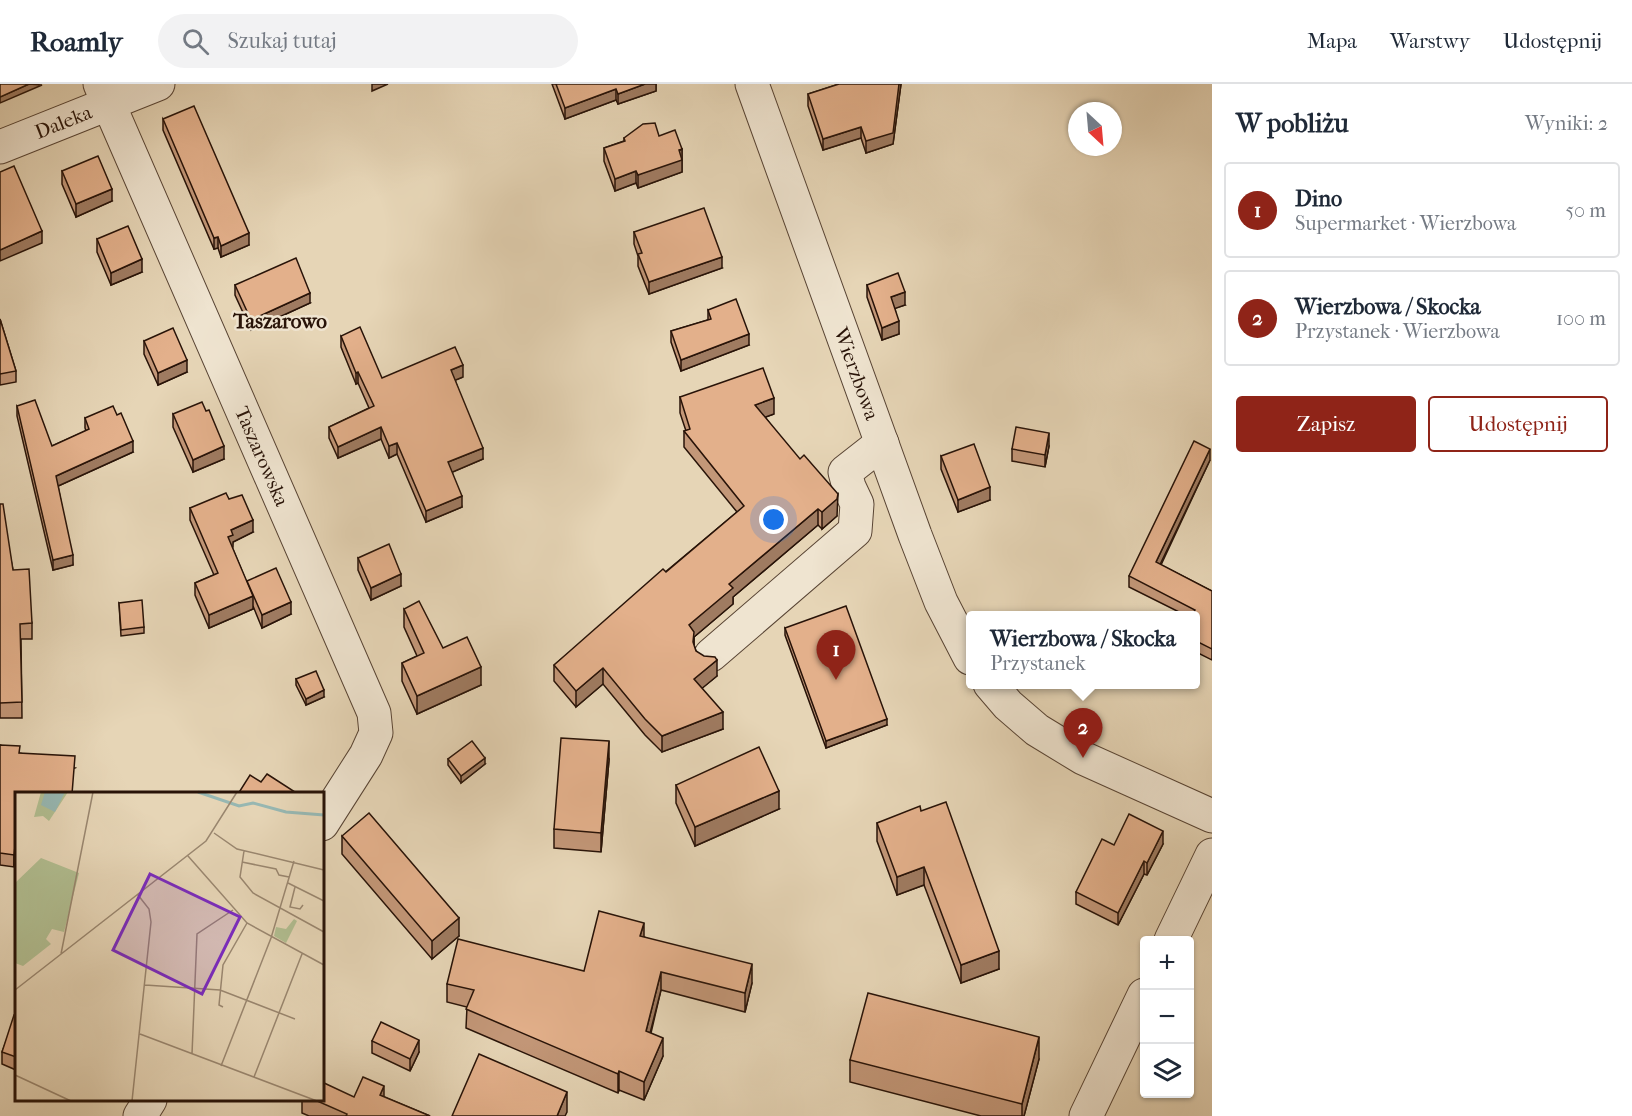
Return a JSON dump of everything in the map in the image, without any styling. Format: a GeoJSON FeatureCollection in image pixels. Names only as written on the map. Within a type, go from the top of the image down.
{"type":"FeatureCollection","features":[{"type":"Feature","properties":{"kind":"street","name":"Daleka"},"geometry":{"type":"LineString","coordinates":[[0,147],[104,94],[158,84]]}},
{"type":"Feature","properties":{"kind":"street","name":"Wierzbowa"},"geometry":{"type":"LineString","coordinates":[[752,84],[941,602],[966,650]]}},
{"type":"Feature","properties":{"kind":"street","name":"Taszarowska"},"geometry":{"type":"LineString","coordinates":[[104,94],[374,713],[376,733],[366,755],[324,821]]}},
{"type":"Feature","properties":{"kind":"street"},"geometry":{"type":"LineString","coordinates":[[711,656],[855,531],[857,504],[845,472],[882,443]]}},
{"type":"Feature","properties":{"kind":"street"},"geometry":{"type":"LineString","coordinates":[[994,689],[1008,705],[1037,730],[1083,758],[1212,816]]}},
{"type":"Feature","properties":{"kind":"street"},"geometry":{"type":"LineString","coordinates":[[1173,936],[1212,855]]}},
{"type":"Feature","properties":{"kind":"street"},"geometry":{"type":"LineString","coordinates":[[1086,1116],[1140,1003]]}},
{"type":"Feature","properties":{"kind":"street"},"geometry":{"type":"LineString","coordinates":[[140,1116],[149,1101]]}},
{"type":"Feature","properties":{"kind":"building"},"geometry":{"type":"Polygon","coordinates":[[[0,84],[29,84],[0,97],[0,84]]]}},
{"type":"Feature","properties":{"kind":"building"},"geometry":{"type":"Polygon","coordinates":[[[556,84],[645,84],[618,94],[616,89],[565,108],[556,84]]]}},
{"type":"Feature","properties":{"kind":"building"},"geometry":{"type":"Polygon","coordinates":[[[839,84],[899,84],[893,133],[866,141],[861,127],[823,139],[808,94],[839,84]]]}},
{"type":"Feature","properties":{"kind":"building"},"geometry":{"type":"Polygon","coordinates":[[[194,106],[249,233],[221,246],[218,237],[214,238],[163,119],[194,106]]]}},
{"type":"Feature","properties":{"kind":"building"},"geometry":{"type":"Polygon","coordinates":[[[655,123],[659,136],[675,130],[682,149],[679,150],[682,160],[638,175],[636,171],[615,179],[604,148],[625,141],[624,138],[643,124],[655,123]]]}},
{"type":"Feature","properties":{"kind":"building"},"geometry":{"type":"Polygon","coordinates":[[[98,156],[112,189],[76,204],[62,171],[98,156]]]}},
{"type":"Feature","properties":{"kind":"building"},"geometry":{"type":"Polygon","coordinates":[[[14,166],[42,231],[0,250],[0,172],[14,166]]]}},
{"type":"Feature","properties":{"kind":"building"},"geometry":{"type":"Polygon","coordinates":[[[704,208],[722,257],[649,282],[638,254],[642,253],[634,232],[704,208]]]}},
{"type":"Feature","properties":{"kind":"building"},"geometry":{"type":"Polygon","coordinates":[[[128,226],[142,259],[111,273],[97,239],[128,226]]]}},
{"type":"Feature","properties":{"kind":"building"},"geometry":{"type":"Polygon","coordinates":[[[296,258],[310,293],[251,320],[235,285],[296,258]]]}},
{"type":"Feature","properties":{"kind":"building"},"geometry":{"type":"Polygon","coordinates":[[[898,273],[905,292],[891,297],[899,321],[882,328],[867,285],[898,273]]]}},
{"type":"Feature","properties":{"kind":"building"},"geometry":{"type":"Polygon","coordinates":[[[736,299],[749,334],[681,360],[671,331],[711,319],[708,310],[736,299]]]}},
{"type":"Feature","properties":{"kind":"building"},"geometry":{"type":"Polygon","coordinates":[[[0,319],[16,371],[0,374],[0,319]]]}},
{"type":"Feature","properties":{"kind":"building"},"geometry":{"type":"Polygon","coordinates":[[[360,327],[382,378],[455,347],[463,365],[451,370],[483,448],[448,462],[462,496],[426,511],[397,443],[389,446],[381,427],[338,447],[329,427],[374,406],[358,372],[356,373],[341,336],[360,327]]]}},
{"type":"Feature","properties":{"kind":"building"},"geometry":{"type":"Polygon","coordinates":[[[173,328],[187,360],[158,373],[144,341],[173,328]]]}},
{"type":"Feature","properties":{"kind":"building"},"geometry":{"type":"Polygon","coordinates":[[[763,368],[774,398],[755,405],[800,459],[804,455],[838,494],[837,499],[822,512],[818,509],[729,584],[733,588],[689,625],[694,632],[693,642],[696,651],[704,656],[715,657],[717,660],[694,679],[723,712],[662,736],[603,668],[576,691],[554,665],[663,569],[666,572],[744,506],[684,431],[690,429],[680,397],[763,368]]]}},
{"type":"Feature","properties":{"kind":"building"},"geometry":{"type":"Polygon","coordinates":[[[35,400],[52,446],[89,429],[85,418],[113,406],[117,415],[121,413],[133,441],[56,476],[73,555],[53,560],[17,406],[35,400]]]}},
{"type":"Feature","properties":{"kind":"building"},"geometry":{"type":"Polygon","coordinates":[[[202,402],[206,411],[209,410],[224,446],[193,460],[173,414],[202,402]]]}},
{"type":"Feature","properties":{"kind":"building"},"geometry":{"type":"Polygon","coordinates":[[[1016,427],[1049,433],[1045,455],[1012,449],[1016,427]]]}},
{"type":"Feature","properties":{"kind":"building"},"geometry":{"type":"Polygon","coordinates":[[[1194,441],[1210,449],[1156,562],[1212,591],[1212,649],[1200,643],[1200,611],[1194,611],[1129,576],[1194,441]]]}},
{"type":"Feature","properties":{"kind":"building"},"geometry":{"type":"Polygon","coordinates":[[[974,444],[990,487],[958,500],[941,456],[974,444]]]}},
{"type":"Feature","properties":{"kind":"building"},"geometry":{"type":"Polygon","coordinates":[[[226,493],[229,499],[242,495],[253,520],[231,530],[233,535],[228,537],[253,596],[209,615],[195,583],[218,573],[190,508],[226,493]]]}},
{"type":"Feature","properties":{"kind":"building"},"geometry":{"type":"Polygon","coordinates":[[[0,504],[3,504],[13,570],[29,569],[32,623],[20,624],[22,702],[0,703],[0,504]]]}},
{"type":"Feature","properties":{"kind":"building"},"geometry":{"type":"Polygon","coordinates":[[[389,544],[401,574],[371,588],[358,558],[389,544]]]}},
{"type":"Feature","properties":{"kind":"building"},"geometry":{"type":"Polygon","coordinates":[[[276,568],[291,602],[262,615],[247,581],[276,568]]]}},
{"type":"Feature","properties":{"kind":"building"},"geometry":{"type":"Polygon","coordinates":[[[142,600],[144,627],[121,630],[119,603],[142,600]]]}},
{"type":"Feature","properties":{"kind":"building"},"geometry":{"type":"Polygon","coordinates":[[[419,601],[443,648],[467,637],[481,667],[417,696],[402,663],[424,653],[404,609],[419,601]]]}},
{"type":"Feature","properties":{"kind":"building"},"geometry":{"type":"Polygon","coordinates":[[[846,606],[887,719],[826,741],[785,628],[846,606]]]}},
{"type":"Feature","properties":{"kind":"building"},"geometry":{"type":"Polygon","coordinates":[[[316,671],[324,690],[306,699],[296,679],[316,671]]]}},
{"type":"Feature","properties":{"kind":"building"},"geometry":{"type":"Polygon","coordinates":[[[561,738],[609,741],[601,833],[554,829],[561,738]]]}},
{"type":"Feature","properties":{"kind":"building"},"geometry":{"type":"Polygon","coordinates":[[[472,741],[485,758],[461,776],[448,759],[472,741]]]}},
{"type":"Feature","properties":{"kind":"building"},"geometry":{"type":"Polygon","coordinates":[[[0,745],[20,746],[19,753],[75,756],[72,792],[15,792],[14,855],[0,853],[0,745]]]}},
{"type":"Feature","properties":{"kind":"building"},"geometry":{"type":"Polygon","coordinates":[[[759,747],[779,791],[695,827],[676,785],[759,747]]]}},
{"type":"Feature","properties":{"kind":"building"},"geometry":{"type":"Polygon","coordinates":[[[267,774],[295,792],[239,792],[250,775],[261,782],[267,774]]]}},
{"type":"Feature","properties":{"kind":"building"},"geometry":{"type":"Polygon","coordinates":[[[946,802],[999,951],[961,965],[924,867],[897,877],[877,823],[920,806],[921,811],[946,802]]]}},
{"type":"Feature","properties":{"kind":"building"},"geometry":{"type":"Polygon","coordinates":[[[369,813],[459,918],[432,941],[342,836],[369,813]]]}},
{"type":"Feature","properties":{"kind":"building"},"geometry":{"type":"Polygon","coordinates":[[[1129,814],[1163,831],[1147,863],[1144,861],[1118,913],[1076,892],[1102,839],[1114,845],[1129,814]]]}},
{"type":"Feature","properties":{"kind":"building"},"geometry":{"type":"Polygon","coordinates":[[[599,911],[644,923],[640,936],[752,964],[745,993],[661,972],[646,1031],[663,1038],[644,1082],[619,1071],[618,1074],[466,1009],[474,990],[447,984],[458,939],[584,971],[599,911]]]}},
{"type":"Feature","properties":{"kind":"building"},"geometry":{"type":"Polygon","coordinates":[[[868,993],[1039,1037],[1022,1104],[850,1060],[868,993]]]}},
{"type":"Feature","properties":{"kind":"building"},"geometry":{"type":"Polygon","coordinates":[[[14,1015],[15,1057],[2,1052],[14,1015]]]}},
{"type":"Feature","properties":{"kind":"building"},"geometry":{"type":"Polygon","coordinates":[[[381,1022],[419,1040],[410,1059],[372,1041],[381,1022]]]}},
{"type":"Feature","properties":{"kind":"building"},"geometry":{"type":"Polygon","coordinates":[[[479,1054],[567,1092],[557,1116],[452,1116],[479,1054]]]}},
{"type":"Feature","properties":{"kind":"building"},"geometry":{"type":"Polygon","coordinates":[[[363,1077],[384,1086],[380,1095],[430,1116],[346,1116],[347,1114],[317,1101],[324,1101],[324,1083],[354,1097],[363,1077]]]}},
{"type":"Feature","properties":{"kind":"place","name":"Dino"},"geometry":{"type":"Point","coordinates":[836,680]}},
{"type":"Feature","properties":{"kind":"place","name":"Wierzbowa / Skocka"},"geometry":{"type":"Point","coordinates":[1083,758]}},
{"type":"Feature","properties":{"kind":"district","name":"Taszarowo"},"geometry":{"type":"Point","coordinates":[280,321]}}]}
